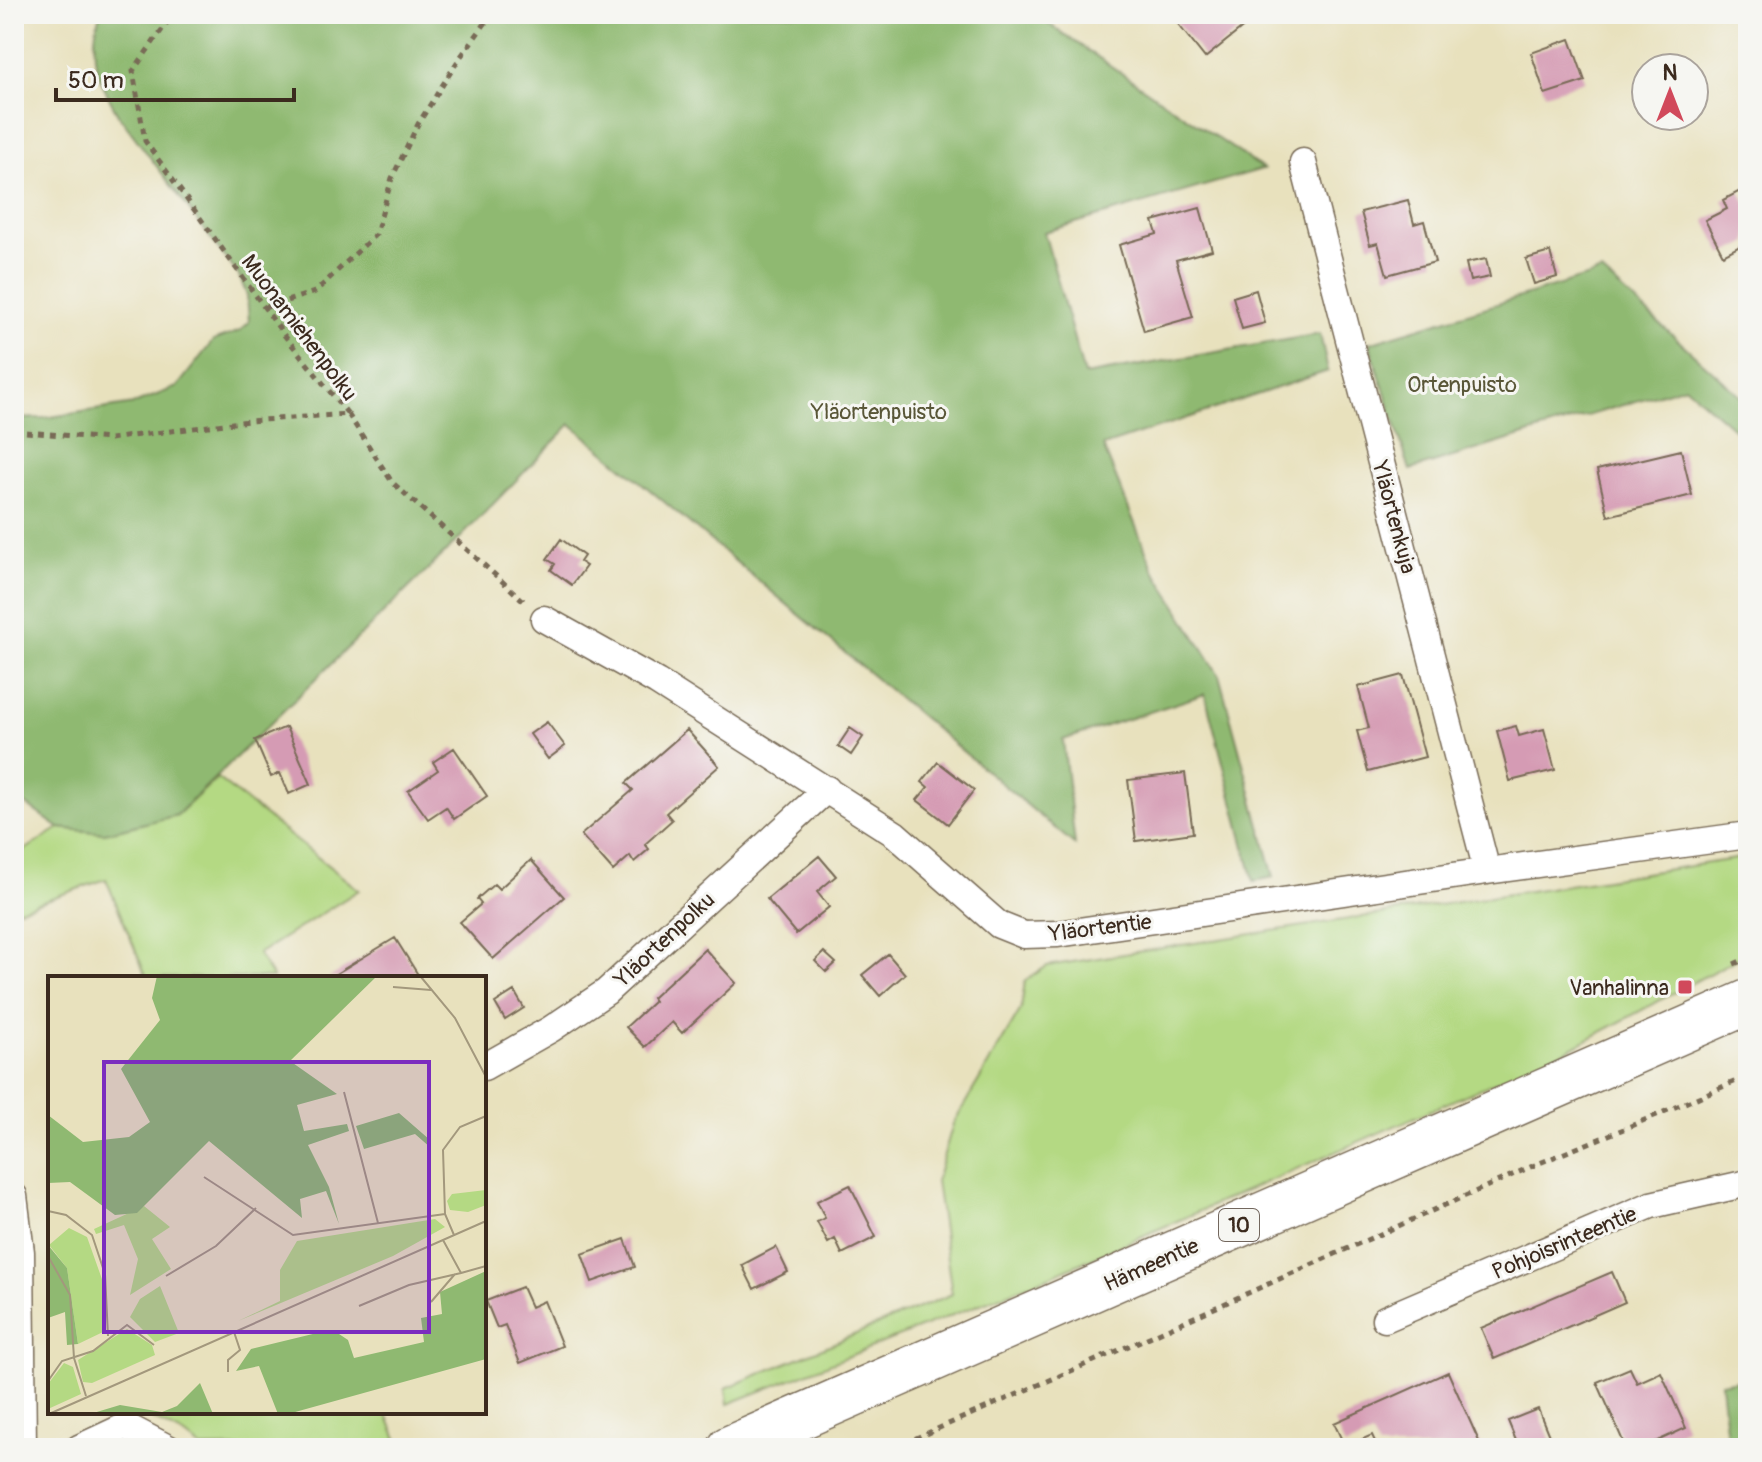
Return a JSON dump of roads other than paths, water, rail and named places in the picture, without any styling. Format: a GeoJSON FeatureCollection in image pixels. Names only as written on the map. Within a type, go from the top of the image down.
{"type":"FeatureCollection","features":[{"type":"Feature","properties":{"kind":"highway","name":"Hämeentie"},"geometry":{"type":"LineString","coordinates":[[730,1448],[1748,1002]]}},
{"type":"Feature","properties":{"kind":"street","name":"Yläortenkuja"},"geometry":{"type":"LineString","coordinates":[[1303,162],[1487,871]]}},
{"type":"Feature","properties":{"kind":"street","name":"Yläortentie"},"geometry":{"type":"LineString","coordinates":[[544,619],[657,682],[827,789],[895,834],[999,925],[1024,935],[1058,934],[1748,835]]}},
{"type":"Feature","properties":{"kind":"street","name":"Yläortenpolku"},"geometry":{"type":"LineString","coordinates":[[486,1066],[551,1029],[606,992],[827,789]]}},
{"type":"Feature","properties":{"kind":"street","name":"Pohjoisrinteentie"},"geometry":{"type":"LineString","coordinates":[[1385,1319],[1651,1205],[1748,1183]]}},
{"type":"Feature","properties":{"kind":"street"},"geometry":{"type":"LineString","coordinates":[[14,1196],[21,1252],[23,1448]]}},
{"type":"Feature","properties":{"kind":"street"},"geometry":{"type":"LineString","coordinates":[[79,1448],[126,1426],[168,1448]]}},
{"type":"Feature","properties":{"kind":"place","name":"Vanhalinna"},"geometry":{"type":"Point","coordinates":[1685,987]}},
{"type":"Feature","properties":{"kind":"park label","name":"Ortenpuisto"},"geometry":{"type":"Point","coordinates":[1462,384]}},
{"type":"Feature","properties":{"kind":"park label","name":"Yläortenpuisto"},"geometry":{"type":"Point","coordinates":[879,411]}}]}
